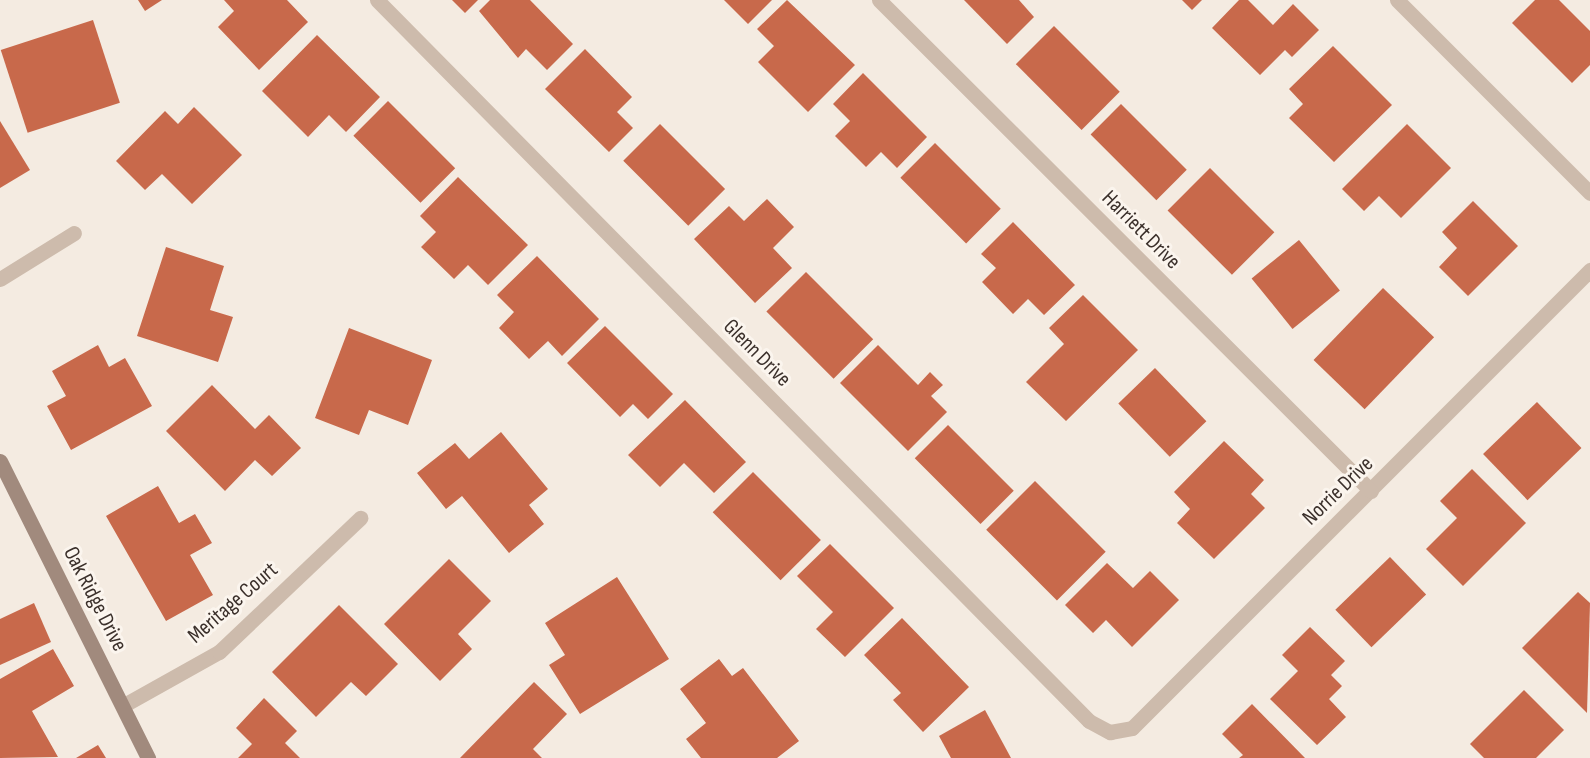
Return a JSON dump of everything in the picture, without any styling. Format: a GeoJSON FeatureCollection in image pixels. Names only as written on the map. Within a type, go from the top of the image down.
{"type":"FeatureCollection","features":[{"type":"Feature","properties":{"kind":"street","name":"Glenn Drive"},"geometry":{"type":"LineString","coordinates":[[377,0],[1089,721],[1110,732]]}},
{"type":"Feature","properties":{"kind":"street","name":"Harriett Drive"},"geometry":{"type":"LineString","coordinates":[[879,0],[1371,491]]}},
{"type":"Feature","properties":{"kind":"street"},"geometry":{"type":"LineString","coordinates":[[1397,0],[1590,193]]}},
{"type":"Feature","properties":{"kind":"street"},"geometry":{"type":"LineString","coordinates":[[0,279],[74,233]]}},
{"type":"Feature","properties":{"kind":"street","name":"Norrie Drive"},"geometry":{"type":"LineString","coordinates":[[1110,732],[1132,728],[1590,270]]}},
{"type":"Feature","properties":{"kind":"street","name":"Oak Ridge Drive"},"geometry":{"type":"LineString","coordinates":[[0,461],[124,705],[148,758]]}},
{"type":"Feature","properties":{"kind":"street","name":"Meritage Court"},"geometry":{"type":"LineString","coordinates":[[124,705],[219,652],[360,518]]}},
{"type":"Feature","properties":{"kind":"building"},"geometry":{"type":"Polygon","coordinates":[[[138,0],[162,0],[145,11],[138,0]]]}},
{"type":"Feature","properties":{"kind":"building"},"geometry":{"type":"Polygon","coordinates":[[[224,0],[287,0],[308,22],[259,70],[218,27],[234,11],[224,0]]]}},
{"type":"Feature","properties":{"kind":"building"},"geometry":{"type":"Polygon","coordinates":[[[452,0],[478,0],[465,13],[452,0]]]}},
{"type":"Feature","properties":{"kind":"building"},"geometry":{"type":"Polygon","coordinates":[[[490,0],[530,0],[573,44],[547,70],[526,49],[518,58],[479,11],[490,0]]]}},
{"type":"Feature","properties":{"kind":"building"},"geometry":{"type":"Polygon","coordinates":[[[724,0],[772,0],[748,24],[724,0]]]}},
{"type":"Feature","properties":{"kind":"building"},"geometry":{"type":"Polygon","coordinates":[[[787,0],[855,65],[808,112],[758,62],[774,46],[757,29],[787,0]]]}},
{"type":"Feature","properties":{"kind":"building"},"geometry":{"type":"Polygon","coordinates":[[[964,0],[1019,0],[1034,17],[1007,44],[964,0]]]}},
{"type":"Feature","properties":{"kind":"building"},"geometry":{"type":"Polygon","coordinates":[[[1182,0],[1202,0],[1192,10],[1182,0]]]}},
{"type":"Feature","properties":{"kind":"building"},"geometry":{"type":"Polygon","coordinates":[[[1239,0],[1248,0],[1273,25],[1293,4],[1319,30],[1292,57],[1285,50],[1260,75],[1212,28],[1239,0]]]}},
{"type":"Feature","properties":{"kind":"building"},"geometry":{"type":"Polygon","coordinates":[[[1535,0],[1559,0],[1590,31],[1590,65],[1572,83],[1512,23],[1535,0]]]}},
{"type":"Feature","properties":{"kind":"building"},"geometry":{"type":"Polygon","coordinates":[[[93,20],[120,103],[28,133],[1,50],[93,20]]]}},
{"type":"Feature","properties":{"kind":"building"},"geometry":{"type":"Polygon","coordinates":[[[1054,26],[1120,92],[1082,130],[1016,64],[1054,26]]]}},
{"type":"Feature","properties":{"kind":"building"},"geometry":{"type":"Polygon","coordinates":[[[317,35],[380,97],[346,132],[329,115],[308,137],[262,91],[317,35]]]}},
{"type":"Feature","properties":{"kind":"building"},"geometry":{"type":"Polygon","coordinates":[[[1333,46],[1392,105],[1334,162],[1289,118],[1303,104],[1289,89],[1333,46]]]}},
{"type":"Feature","properties":{"kind":"building"},"geometry":{"type":"Polygon","coordinates":[[[585,49],[632,97],[617,112],[633,128],[609,152],[545,89],[585,49]]]}},
{"type":"Feature","properties":{"kind":"building"},"geometry":{"type":"Polygon","coordinates":[[[863,73],[927,137],[897,168],[881,152],[866,167],[835,136],[850,121],[833,104],[863,73]]]}},
{"type":"Feature","properties":{"kind":"building"},"geometry":{"type":"Polygon","coordinates":[[[388,101],[455,168],[421,203],[353,136],[388,101]]]}},
{"type":"Feature","properties":{"kind":"building"},"geometry":{"type":"Polygon","coordinates":[[[1121,104],[1187,170],[1156,200],[1091,134],[1121,104]]]}},
{"type":"Feature","properties":{"kind":"building"},"geometry":{"type":"Polygon","coordinates":[[[194,107],[242,155],[192,204],[162,174],[145,190],[116,161],[165,111],[178,124],[194,107]]]}},
{"type":"Feature","properties":{"kind":"building"},"geometry":{"type":"Polygon","coordinates":[[[0,121],[30,170],[0,188],[0,121]]]}},
{"type":"Feature","properties":{"kind":"building"},"geometry":{"type":"Polygon","coordinates":[[[660,124],[725,189],[688,226],[623,161],[660,124]]]}},
{"type":"Feature","properties":{"kind":"building"},"geometry":{"type":"Polygon","coordinates":[[[1407,124],[1451,168],[1401,218],[1379,196],[1364,211],[1342,189],[1407,124]]]}},
{"type":"Feature","properties":{"kind":"building"},"geometry":{"type":"Polygon","coordinates":[[[935,143],[1001,209],[966,243],[900,178],[935,143]]]}},
{"type":"Feature","properties":{"kind":"building"},"geometry":{"type":"Polygon","coordinates":[[[1210,168],[1274,232],[1232,275],[1168,210],[1210,168]]]}},
{"type":"Feature","properties":{"kind":"building"},"geometry":{"type":"Polygon","coordinates":[[[458,177],[528,245],[488,285],[468,265],[454,279],[421,247],[436,232],[420,216],[458,177]]]}},
{"type":"Feature","properties":{"kind":"building"},"geometry":{"type":"Polygon","coordinates":[[[767,199],[794,227],[773,248],[792,268],[755,303],[694,239],[729,206],[744,221],[767,199]]]}},
{"type":"Feature","properties":{"kind":"building"},"geometry":{"type":"Polygon","coordinates":[[[1473,201],[1518,246],[1468,296],[1439,267],[1457,248],[1442,232],[1473,201]]]}},
{"type":"Feature","properties":{"kind":"building"},"geometry":{"type":"Polygon","coordinates":[[[1013,222],[1075,285],[1044,315],[1028,299],[1013,314],[982,282],[996,268],[981,254],[1013,222]]]}},
{"type":"Feature","properties":{"kind":"building"},"geometry":{"type":"Polygon","coordinates":[[[1299,240],[1340,291],[1292,329],[1252,278],[1299,240]]]}},
{"type":"Feature","properties":{"kind":"building"},"geometry":{"type":"Polygon","coordinates":[[[166,247],[224,266],[210,310],[233,317],[218,362],[137,336],[166,247]]]}},
{"type":"Feature","properties":{"kind":"building"},"geometry":{"type":"Polygon","coordinates":[[[537,256],[599,319],[562,356],[548,341],[529,359],[499,328],[514,312],[497,295],[537,256]]]}},
{"type":"Feature","properties":{"kind":"building"},"geometry":{"type":"Polygon","coordinates":[[[806,272],[873,339],[834,379],[766,312],[806,272]]]}},
{"type":"Feature","properties":{"kind":"building"},"geometry":{"type":"Polygon","coordinates":[[[1383,288],[1434,337],[1365,409],[1314,360],[1383,288]]]}},
{"type":"Feature","properties":{"kind":"building"},"geometry":{"type":"Polygon","coordinates":[[[1083,295],[1138,350],[1066,421],[1026,382],[1064,344],[1049,328],[1083,295]]]}},
{"type":"Feature","properties":{"kind":"building"},"geometry":{"type":"Polygon","coordinates":[[[605,326],[673,394],[648,419],[633,404],[620,417],[567,363],[605,326]]]}},
{"type":"Feature","properties":{"kind":"building"},"geometry":{"type":"Polygon","coordinates":[[[349,328],[432,360],[408,425],[369,410],[359,435],[315,418],[349,328]]]}},
{"type":"Feature","properties":{"kind":"building"},"geometry":{"type":"Polygon","coordinates":[[[98,345],[109,367],[125,358],[152,406],[71,450],[47,406],[66,396],[52,371],[98,345]]]}},
{"type":"Feature","properties":{"kind":"building"},"geometry":{"type":"Polygon","coordinates":[[[878,345],[918,385],[930,372],[943,385],[931,396],[947,412],[908,451],[840,383],[878,345]]]}},
{"type":"Feature","properties":{"kind":"building"},"geometry":{"type":"Polygon","coordinates":[[[1155,368],[1206,421],[1170,457],[1118,403],[1155,368]]]}},
{"type":"Feature","properties":{"kind":"building"},"geometry":{"type":"Polygon","coordinates":[[[212,385],[255,429],[269,415],[301,448],[272,476],[255,460],[225,491],[166,431],[212,385]]]}},
{"type":"Feature","properties":{"kind":"building"},"geometry":{"type":"Polygon","coordinates":[[[685,400],[746,462],[714,493],[684,463],[660,487],[628,455],[685,400]]]}},
{"type":"Feature","properties":{"kind":"building"},"geometry":{"type":"Polygon","coordinates":[[[1537,402],[1581,448],[1528,500],[1483,454],[1537,402]]]}},
{"type":"Feature","properties":{"kind":"building"},"geometry":{"type":"Polygon","coordinates":[[[948,425],[1014,491],[981,524],[915,458],[948,425]]]}},
{"type":"Feature","properties":{"kind":"building"},"geometry":{"type":"Polygon","coordinates":[[[501,432],[548,489],[529,505],[544,524],[509,553],[462,496],[446,509],[417,473],[455,443],[469,459],[501,432]]]}},
{"type":"Feature","properties":{"kind":"building"},"geometry":{"type":"Polygon","coordinates":[[[1224,441],[1264,480],[1251,494],[1265,508],[1214,559],[1177,523],[1190,509],[1174,492],[1224,441]]]}},
{"type":"Feature","properties":{"kind":"building"},"geometry":{"type":"Polygon","coordinates":[[[1472,469],[1526,523],[1463,586],[1426,549],[1457,518],[1440,501],[1472,469]]]}},
{"type":"Feature","properties":{"kind":"building"},"geometry":{"type":"Polygon","coordinates":[[[753,472],[821,540],[781,580],[713,512],[753,472]]]}},
{"type":"Feature","properties":{"kind":"building"},"geometry":{"type":"Polygon","coordinates":[[[1035,481],[1106,552],[1057,601],[986,530],[1035,481]]]}},
{"type":"Feature","properties":{"kind":"building"},"geometry":{"type":"Polygon","coordinates":[[[158,486],[179,523],[195,514],[212,543],[190,555],[213,595],[166,621],[106,516],[158,486]]]}},
{"type":"Feature","properties":{"kind":"building"},"geometry":{"type":"Polygon","coordinates":[[[830,544],[894,608],[845,657],[816,629],[833,612],[797,576],[830,544]]]}},
{"type":"Feature","properties":{"kind":"building"},"geometry":{"type":"Polygon","coordinates":[[[1390,557],[1426,594],[1371,647],[1335,610],[1390,557]]]}},
{"type":"Feature","properties":{"kind":"building"},"geometry":{"type":"Polygon","coordinates":[[[449,559],[491,601],[458,634],[472,649],[440,681],[384,624],[449,559]]]}},
{"type":"Feature","properties":{"kind":"building"},"geometry":{"type":"Polygon","coordinates":[[[1107,563],[1133,588],[1150,571],[1179,600],[1132,647],[1106,620],[1093,633],[1065,605],[1107,563]]]}},
{"type":"Feature","properties":{"kind":"building"},"geometry":{"type":"Polygon","coordinates":[[[617,577],[669,659],[580,714],[549,665],[565,655],[545,623],[617,577]]]}},
{"type":"Feature","properties":{"kind":"building"},"geometry":{"type":"Polygon","coordinates":[[[1578,592],[1590,603],[1587,713],[1522,648],[1578,592]]]}},
{"type":"Feature","properties":{"kind":"building"},"geometry":{"type":"Polygon","coordinates":[[[34,603],[51,642],[0,665],[0,619],[34,603]]]}},
{"type":"Feature","properties":{"kind":"building"},"geometry":{"type":"Polygon","coordinates":[[[339,605],[398,664],[366,696],[351,682],[316,717],[272,672],[339,605]]]}},
{"type":"Feature","properties":{"kind":"building"},"geometry":{"type":"Polygon","coordinates":[[[902,618],[969,687],[923,732],[893,700],[901,693],[864,655],[902,618]]]}},
{"type":"Feature","properties":{"kind":"building"},"geometry":{"type":"Polygon","coordinates":[[[1310,627],[1345,661],[1331,675],[1342,686],[1329,699],[1346,717],[1317,745],[1270,699],[1298,671],[1282,655],[1310,627]]]}},
{"type":"Feature","properties":{"kind":"building"},"geometry":{"type":"Polygon","coordinates":[[[53,649],[74,686],[32,711],[58,757],[0,758],[0,679],[53,649]]]}},
{"type":"Feature","properties":{"kind":"building"},"geometry":{"type":"Polygon","coordinates":[[[719,659],[732,676],[743,668],[799,741],[777,758],[701,758],[686,739],[706,723],[680,689],[719,659]]]}},
{"type":"Feature","properties":{"kind":"building"},"geometry":{"type":"Polygon","coordinates":[[[534,682],[567,714],[533,749],[542,758],[460,758],[534,682]]]}},
{"type":"Feature","properties":{"kind":"building"},"geometry":{"type":"Polygon","coordinates":[[[1524,690],[1564,730],[1536,758],[1484,758],[1470,744],[1524,690]]]}},
{"type":"Feature","properties":{"kind":"building"},"geometry":{"type":"Polygon","coordinates":[[[264,698],[297,731],[285,743],[300,758],[238,758],[252,744],[236,728],[264,698]]]}},
{"type":"Feature","properties":{"kind":"building"},"geometry":{"type":"Polygon","coordinates":[[[1252,704],[1305,758],[1239,758],[1243,755],[1222,734],[1252,704]]]}},
{"type":"Feature","properties":{"kind":"building"},"geometry":{"type":"Polygon","coordinates":[[[985,710],[1011,758],[951,758],[939,736],[985,710]]]}},
{"type":"Feature","properties":{"kind":"building"},"geometry":{"type":"Polygon","coordinates":[[[98,745],[106,758],[76,758],[98,745]]]}}]}
